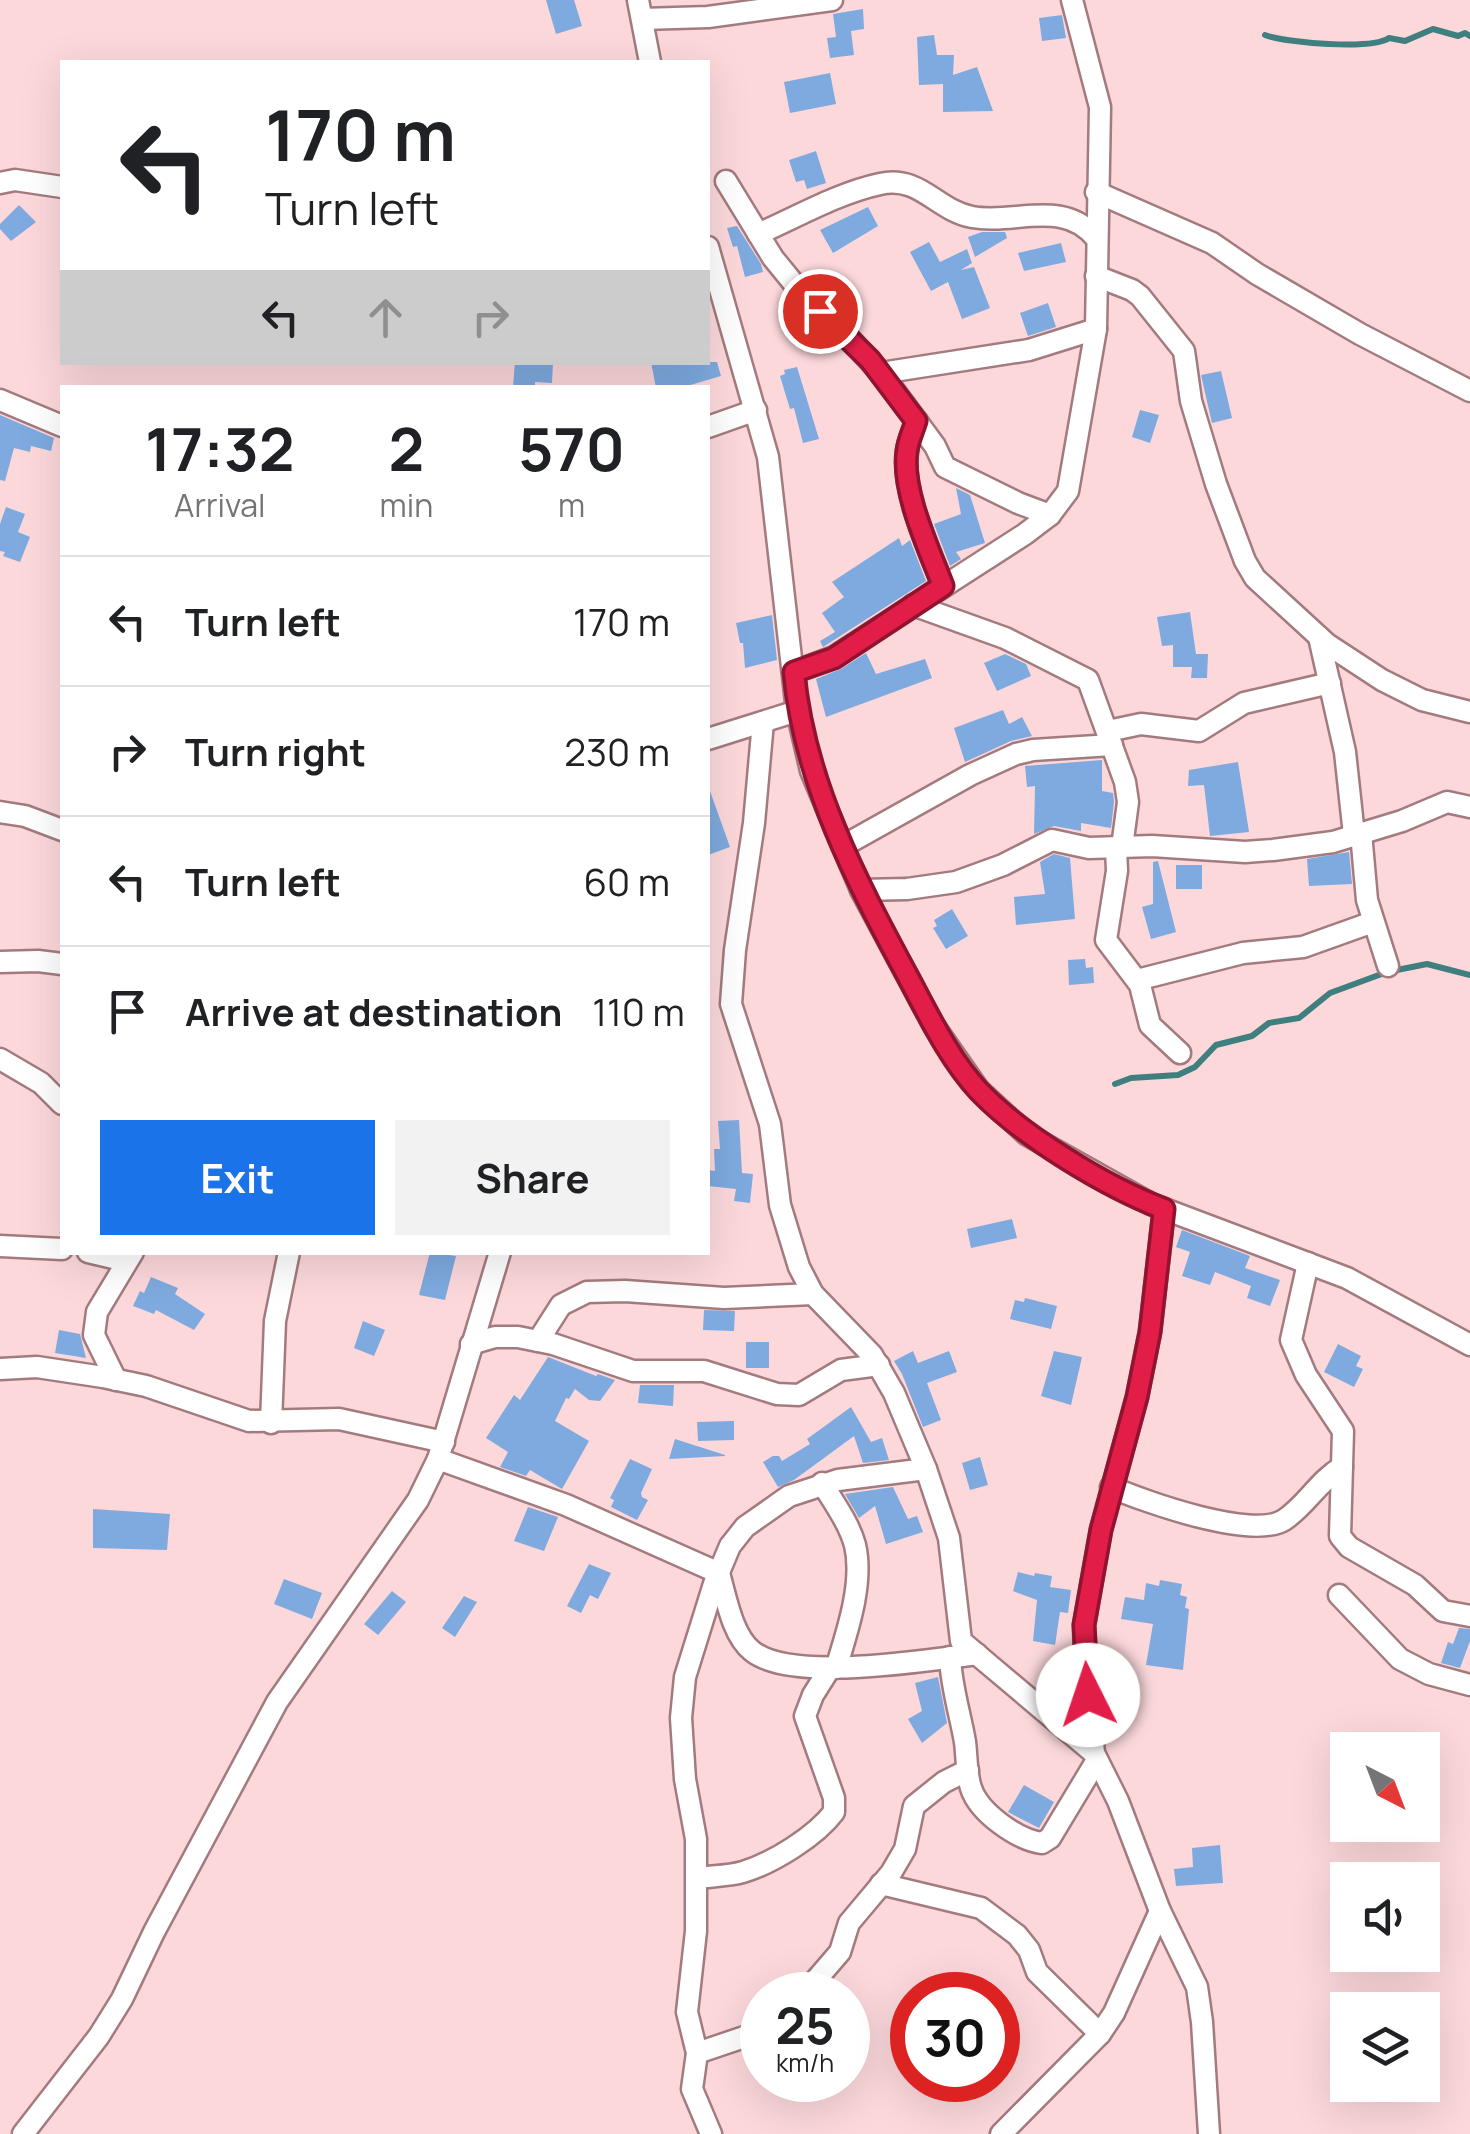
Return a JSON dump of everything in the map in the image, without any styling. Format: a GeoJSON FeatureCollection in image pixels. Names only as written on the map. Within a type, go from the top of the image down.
{"type":"FeatureCollection","features":[{"type":"Feature","properties":{"kind":"street"},"geometry":{"type":"LineString","coordinates":[[650,60],[640,9],[708,17],[832,0]]}},
{"type":"Feature","properties":{"kind":"street"},"geometry":{"type":"LineString","coordinates":[[794,672],[834,658],[913,606],[1050,515],[1068,491],[1096,329],[1096,192],[1101,141],[1100,107],[1072,0]]}},
{"type":"Feature","properties":{"kind":"street"},"geometry":{"type":"LineString","coordinates":[[0,183],[15,180],[60,188]]}},
{"type":"Feature","properties":{"kind":"street"},"geometry":{"type":"LineString","coordinates":[[726,182],[804,296],[882,373],[950,472],[1050,515]]}},
{"type":"Feature","properties":{"kind":"street"},"geometry":{"type":"LineString","coordinates":[[758,234],[882,184],[906,182],[966,216],[1019,214],[1069,218],[1087,227],[1096,238]]}},
{"type":"Feature","properties":{"kind":"street"},"geometry":{"type":"LineString","coordinates":[[1096,192],[1212,243],[1360,334],[1470,391]]}},
{"type":"Feature","properties":{"kind":"street"},"geometry":{"type":"LineString","coordinates":[[710,268],[768,458],[798,711],[811,771],[861,890],[934,1026],[978,1089],[1026,1134],[1164,1209],[1348,1278],[1470,1345]]}},
{"type":"Feature","properties":{"kind":"street"},"geometry":{"type":"LineString","coordinates":[[1096,276],[1132,290],[1184,351],[1191,401],[1216,484],[1255,578],[1320,637],[1382,680],[1408,693],[1470,712]]}},
{"type":"Feature","properties":{"kind":"street"},"geometry":{"type":"LineString","coordinates":[[882,373],[1029,350],[1096,329]]}},
{"type":"Feature","properties":{"kind":"street"},"geometry":{"type":"LineString","coordinates":[[0,400],[60,425]]}},
{"type":"Feature","properties":{"kind":"street"},"geometry":{"type":"LineString","coordinates":[[710,425],[756,410]]}},
{"type":"Feature","properties":{"kind":"street"},"geometry":{"type":"LineString","coordinates":[[916,421],[906,454],[908,475],[920,524],[943,586]]}},
{"type":"Feature","properties":{"kind":"street"},"geometry":{"type":"LineString","coordinates":[[913,606],[1005,638],[1050,663],[1080,674],[1092,686],[1128,802],[1105,932],[1110,949],[1143,992],[1150,1024],[1180,1052]]}},
{"type":"Feature","properties":{"kind":"street"},"geometry":{"type":"LineString","coordinates":[[1320,637],[1344,752],[1367,900],[1388,966]]}},
{"type":"Feature","properties":{"kind":"street"},"geometry":{"type":"LineString","coordinates":[[844,846],[970,775],[1016,754],[1110,738],[1141,724],[1199,731],[1244,703],[1330,683]]}},
{"type":"Feature","properties":{"kind":"street"},"geometry":{"type":"LineString","coordinates":[[710,738],[798,711]]}},
{"type":"Feature","properties":{"kind":"street"},"geometry":{"type":"LineString","coordinates":[[763,722],[754,823],[734,950],[731,1004],[770,1124],[780,1206],[798,1268],[813,1294],[879,1366],[926,1469],[949,1538],[959,1635],[1096,1757]]}},
{"type":"Feature","properties":{"kind":"street"},"geometry":{"type":"LineString","coordinates":[[861,890],[956,882],[1003,865],[1052,840],[1089,848],[1273,850],[1333,842],[1402,822],[1447,802],[1470,807]]}},
{"type":"Feature","properties":{"kind":"street"},"geometry":{"type":"LineString","coordinates":[[0,812],[26,816],[60,829]]}},
{"type":"Feature","properties":{"kind":"street"},"geometry":{"type":"LineString","coordinates":[[1137,980],[1242,954],[1304,948],[1372,922]]}},
{"type":"Feature","properties":{"kind":"street"},"geometry":{"type":"LineString","coordinates":[[0,962],[60,964]]}},
{"type":"Feature","properties":{"kind":"street"},"geometry":{"type":"LineString","coordinates":[[0,1059],[41,1083],[60,1102]]}},
{"type":"Feature","properties":{"kind":"street"},"geometry":{"type":"LineString","coordinates":[[1164,1209],[1147,1348],[1112,1487],[1084,1625],[1096,1757],[1118,1801],[1160,1911],[1197,1987],[1209,2134]]}},
{"type":"Feature","properties":{"kind":"street"},"geometry":{"type":"LineString","coordinates":[[0,1246],[60,1248]]}},
{"type":"Feature","properties":{"kind":"street"},"geometry":{"type":"LineString","coordinates":[[271,1423],[276,1321],[288,1255]]}},
{"type":"Feature","properties":{"kind":"street"},"geometry":{"type":"LineString","coordinates":[[22,2134],[100,2036],[267,1718],[418,1500],[441,1450],[499,1255]]}},
{"type":"Feature","properties":{"kind":"street"},"geometry":{"type":"LineString","coordinates":[[116,1380],[94,1336],[97,1312],[122,1256]]}},
{"type":"Feature","properties":{"kind":"street"},"geometry":{"type":"LineString","coordinates":[[1308,1263],[1291,1340],[1306,1375],[1343,1431],[1339,1493],[1343,1542],[1399,1574],[1443,1610],[1470,1616]]}},
{"type":"Feature","properties":{"kind":"street"},"geometry":{"type":"LineString","coordinates":[[538,1341],[561,1304],[587,1292],[724,1298],[813,1294]]}},
{"type":"Feature","properties":{"kind":"street"},"geometry":{"type":"LineString","coordinates":[[471,1344],[495,1337],[538,1341],[632,1370],[704,1371],[777,1394],[799,1394],[841,1370],[879,1366]]}},
{"type":"Feature","properties":{"kind":"street"},"geometry":{"type":"LineString","coordinates":[[4,1364],[116,1380],[238,1418],[271,1423],[339,1419],[441,1450],[719,1573],[742,1638],[752,1651],[770,1661],[833,1668],[977,1654]]}},
{"type":"Feature","properties":{"kind":"street"},"geometry":{"type":"LineString","coordinates":[[1112,1487],[1153,1506],[1267,1527],[1290,1516],[1318,1484],[1342,1467]]}},
{"type":"Feature","properties":{"kind":"street"},"geometry":{"type":"LineString","coordinates":[[711,2134],[692,2089],[697,2053],[687,2012],[696,1931],[695,1826],[685,1780],[682,1691],[719,1573],[730,1546],[745,1527],[789,1496],[822,1483],[926,1469]]}},
{"type":"Feature","properties":{"kind":"street"},"geometry":{"type":"LineString","coordinates":[[696,1878],[757,1866],[813,1836],[834,1812],[834,1798],[804,1716],[812,1695],[833,1668],[854,1590],[856,1548],[849,1527],[822,1483]]}},
{"type":"Feature","properties":{"kind":"street"},"geometry":{"type":"LineString","coordinates":[[1339,1595],[1400,1658],[1429,1674],[1470,1685]]}},
{"type":"Feature","properties":{"kind":"street"},"geometry":{"type":"LineString","coordinates":[[950,1657],[951,1684],[971,1790],[985,1809],[1029,1842],[1042,1844],[1050,1838],[1096,1757]]}},
{"type":"Feature","properties":{"kind":"street"},"geometry":{"type":"LineString","coordinates":[[823,1972],[840,1952],[845,1930],[905,1849],[914,1806],[944,1782],[968,1770]]}},
{"type":"Feature","properties":{"kind":"street"},"geometry":{"type":"LineString","coordinates":[[881,1884],[982,1908],[1018,1935],[1030,1950],[1037,1972],[1100,2034]]}},
{"type":"Feature","properties":{"kind":"street"},"geometry":{"type":"LineString","coordinates":[[1002,2134],[1100,2034],[1141,1958],[1160,1911]]}},
{"type":"Feature","properties":{"kind":"street"},"geometry":{"type":"LineString","coordinates":[[697,2053],[740,2038]]}},
{"type":"Feature","properties":{"kind":"building"},"geometry":{"type":"Polygon","coordinates":[[[546,0],[574,0],[582,26],[556,34],[546,0]]]}},
{"type":"Feature","properties":{"kind":"building"},"geometry":{"type":"Polygon","coordinates":[[[863,9],[864,29],[851,31],[854,55],[830,58],[827,38],[836,37],[833,14],[863,9]]]}},
{"type":"Feature","properties":{"kind":"building"},"geometry":{"type":"Polygon","coordinates":[[[1062,15],[1066,38],[1042,41],[1039,18],[1062,15]]]}},
{"type":"Feature","properties":{"kind":"building"},"geometry":{"type":"Polygon","coordinates":[[[934,35],[937,55],[954,55],[953,75],[977,67],[993,111],[943,112],[943,84],[919,85],[917,37],[934,35]]]}},
{"type":"Feature","properties":{"kind":"building"},"geometry":{"type":"Polygon","coordinates":[[[830,73],[836,104],[790,113],[784,82],[830,73]]]}},
{"type":"Feature","properties":{"kind":"building"},"geometry":{"type":"Polygon","coordinates":[[[816,151],[826,183],[807,189],[804,180],[796,182],[789,160],[816,151]]]}},
{"type":"Feature","properties":{"kind":"building"},"geometry":{"type":"Polygon","coordinates":[[[19,205],[36,222],[11,241],[0,224],[19,205]]]}},
{"type":"Feature","properties":{"kind":"building"},"geometry":{"type":"Polygon","coordinates":[[[868,207],[878,226],[833,253],[820,230],[868,207]]]}},
{"type":"Feature","properties":{"kind":"building"},"geometry":{"type":"Polygon","coordinates":[[[737,226],[763,272],[745,277],[737,246],[733,247],[727,228],[737,226]]]}},
{"type":"Feature","properties":{"kind":"building"},"geometry":{"type":"Polygon","coordinates":[[[982,232],[1005,232],[1007,238],[975,257],[968,237],[982,232]]]}},
{"type":"Feature","properties":{"kind":"building"},"geometry":{"type":"Polygon","coordinates":[[[929,242],[940,262],[967,249],[972,263],[961,270],[974,267],[990,308],[962,319],[948,282],[931,291],[910,252],[929,242]]]}},
{"type":"Feature","properties":{"kind":"building"},"geometry":{"type":"Polygon","coordinates":[[[1061,243],[1066,262],[1024,271],[1018,253],[1061,243]]]}},
{"type":"Feature","properties":{"kind":"building"},"geometry":{"type":"Polygon","coordinates":[[[1048,303],[1056,327],[1028,336],[1020,313],[1048,303]]]}},
{"type":"Feature","properties":{"kind":"building"},"geometry":{"type":"Polygon","coordinates":[[[717,362],[721,376],[690,385],[655,385],[652,365],[717,362]]]}},
{"type":"Feature","properties":{"kind":"building"},"geometry":{"type":"Polygon","coordinates":[[[515,365],[553,365],[552,383],[513,385],[515,365]]]}},
{"type":"Feature","properties":{"kind":"building"},"geometry":{"type":"Polygon","coordinates":[[[797,367],[819,439],[803,443],[780,376],[785,374],[784,370],[797,367]]]}},
{"type":"Feature","properties":{"kind":"building"},"geometry":{"type":"Polygon","coordinates":[[[1221,371],[1232,418],[1212,423],[1201,375],[1221,371]]]}},
{"type":"Feature","properties":{"kind":"building"},"geometry":{"type":"Polygon","coordinates":[[[1140,410],[1159,415],[1150,443],[1132,437],[1140,410]]]}},
{"type":"Feature","properties":{"kind":"building"},"geometry":{"type":"Polygon","coordinates":[[[0,415],[54,438],[51,451],[31,446],[30,452],[14,448],[5,481],[0,480],[0,415]]]}},
{"type":"Feature","properties":{"kind":"building"},"geometry":{"type":"Polygon","coordinates":[[[956,488],[970,495],[985,543],[956,552],[961,559],[950,566],[934,524],[961,514],[956,488]]]}},
{"type":"Feature","properties":{"kind":"building"},"geometry":{"type":"Polygon","coordinates":[[[6,507],[25,514],[18,532],[30,537],[20,562],[0,551],[0,524],[6,507]]]}},
{"type":"Feature","properties":{"kind":"building"},"geometry":{"type":"Polygon","coordinates":[[[899,538],[902,546],[910,540],[926,581],[823,647],[820,641],[835,632],[822,613],[844,597],[832,582],[899,538]]]}},
{"type":"Feature","properties":{"kind":"building"},"geometry":{"type":"Polygon","coordinates":[[[1190,612],[1196,654],[1208,654],[1207,678],[1191,678],[1192,667],[1173,667],[1173,645],[1162,646],[1157,617],[1190,612]]]}},
{"type":"Feature","properties":{"kind":"building"},"geometry":{"type":"Polygon","coordinates":[[[772,615],[777,660],[745,668],[736,623],[772,615]]]}},
{"type":"Feature","properties":{"kind":"building"},"geometry":{"type":"Polygon","coordinates":[[[866,653],[876,674],[925,659],[932,678],[826,717],[816,679],[866,653]]]}},
{"type":"Feature","properties":{"kind":"building"},"geometry":{"type":"Polygon","coordinates":[[[1005,654],[1026,664],[1031,676],[997,691],[984,663],[1005,654]]]}},
{"type":"Feature","properties":{"kind":"building"},"geometry":{"type":"Polygon","coordinates":[[[1003,710],[1009,724],[1022,717],[1032,736],[965,762],[954,728],[1003,710]]]}},
{"type":"Feature","properties":{"kind":"building"},"geometry":{"type":"Polygon","coordinates":[[[1102,760],[1102,791],[1113,793],[1111,828],[1081,823],[1081,831],[1054,826],[1034,834],[1035,786],[1027,787],[1025,766],[1102,760]]]}},
{"type":"Feature","properties":{"kind":"building"},"geometry":{"type":"Polygon","coordinates":[[[1238,762],[1249,832],[1210,836],[1204,785],[1188,786],[1189,770],[1238,762]]]}},
{"type":"Feature","properties":{"kind":"building"},"geometry":{"type":"Polygon","coordinates":[[[710,791],[730,847],[710,854],[710,791]]]}},
{"type":"Feature","properties":{"kind":"building"},"geometry":{"type":"Polygon","coordinates":[[[1349,852],[1352,884],[1309,886],[1307,859],[1349,852]]]}},
{"type":"Feature","properties":{"kind":"building"},"geometry":{"type":"Polygon","coordinates":[[[1054,854],[1070,858],[1075,919],[1016,925],[1014,897],[1045,894],[1040,862],[1054,854]]]}},
{"type":"Feature","properties":{"kind":"building"},"geometry":{"type":"Polygon","coordinates":[[[1158,861],[1176,932],[1151,939],[1142,907],[1153,904],[1153,862],[1158,861]]]}},
{"type":"Feature","properties":{"kind":"building"},"geometry":{"type":"Polygon","coordinates":[[[1176,865],[1202,865],[1202,889],[1176,889],[1176,865]]]}},
{"type":"Feature","properties":{"kind":"building"},"geometry":{"type":"Polygon","coordinates":[[[952,909],[968,936],[946,949],[933,928],[937,926],[934,920],[952,909]]]}},
{"type":"Feature","properties":{"kind":"building"},"geometry":{"type":"Polygon","coordinates":[[[1085,959],[1086,968],[1093,967],[1094,983],[1069,985],[1068,960],[1085,959]]]}},
{"type":"Feature","properties":{"kind":"building"},"geometry":{"type":"Polygon","coordinates":[[[739,1120],[742,1173],[753,1174],[750,1203],[734,1201],[736,1189],[710,1186],[710,1170],[715,1171],[714,1149],[720,1149],[718,1121],[739,1120]]]}},
{"type":"Feature","properties":{"kind":"building"},"geometry":{"type":"Polygon","coordinates":[[[1012,1219],[1017,1238],[971,1248],[967,1229],[1012,1219]]]}},
{"type":"Feature","properties":{"kind":"building"},"geometry":{"type":"Polygon","coordinates":[[[1182,1230],[1250,1256],[1245,1268],[1280,1280],[1270,1306],[1247,1298],[1251,1286],[1215,1272],[1210,1285],[1182,1276],[1190,1252],[1176,1247],[1182,1230]]]}},
{"type":"Feature","properties":{"kind":"building"},"geometry":{"type":"Polygon","coordinates":[[[429,1255],[456,1256],[445,1300],[419,1295],[429,1255]]]}},
{"type":"Feature","properties":{"kind":"building"},"geometry":{"type":"Polygon","coordinates":[[[151,1277],[178,1288],[175,1294],[205,1314],[194,1330],[156,1310],[154,1314],[133,1306],[151,1277]]]}},
{"type":"Feature","properties":{"kind":"building"},"geometry":{"type":"Polygon","coordinates":[[[1025,1298],[1057,1306],[1051,1329],[1010,1319],[1015,1300],[1024,1302],[1025,1298]]]}},
{"type":"Feature","properties":{"kind":"building"},"geometry":{"type":"Polygon","coordinates":[[[704,1310],[735,1311],[734,1331],[703,1330],[704,1310]]]}},
{"type":"Feature","properties":{"kind":"building"},"geometry":{"type":"Polygon","coordinates":[[[363,1321],[385,1330],[374,1356],[354,1348],[363,1321]]]}},
{"type":"Feature","properties":{"kind":"building"},"geometry":{"type":"Polygon","coordinates":[[[59,1330],[80,1334],[86,1358],[55,1353],[59,1330]]]}},
{"type":"Feature","properties":{"kind":"building"},"geometry":{"type":"Polygon","coordinates":[[[746,1342],[769,1342],[769,1368],[746,1368],[746,1342]]]}},
{"type":"Feature","properties":{"kind":"building"},"geometry":{"type":"Polygon","coordinates":[[[1338,1344],[1361,1356],[1356,1366],[1363,1369],[1354,1387],[1324,1372],[1338,1344]]]}},
{"type":"Feature","properties":{"kind":"building"},"geometry":{"type":"Polygon","coordinates":[[[913,1351],[918,1363],[949,1351],[957,1372],[927,1383],[941,1420],[923,1427],[894,1361],[913,1351]]]}},
{"type":"Feature","properties":{"kind":"building"},"geometry":{"type":"Polygon","coordinates":[[[1054,1351],[1082,1357],[1071,1405],[1041,1396],[1054,1351]]]}},
{"type":"Feature","properties":{"kind":"building"},"geometry":{"type":"Polygon","coordinates":[[[548,1357],[615,1380],[600,1401],[589,1400],[575,1389],[566,1398],[555,1421],[589,1441],[562,1489],[530,1470],[526,1476],[500,1467],[508,1452],[486,1438],[514,1395],[520,1400],[548,1357]]]}},
{"type":"Feature","properties":{"kind":"building"},"geometry":{"type":"Polygon","coordinates":[[[640,1385],[674,1385],[673,1406],[638,1403],[640,1385]]]}},
{"type":"Feature","properties":{"kind":"building"},"geometry":{"type":"Polygon","coordinates":[[[851,1407],[871,1442],[882,1438],[889,1460],[863,1463],[854,1436],[794,1480],[778,1487],[763,1462],[773,1456],[782,1461],[810,1444],[807,1439],[851,1407]]]}},
{"type":"Feature","properties":{"kind":"building"},"geometry":{"type":"Polygon","coordinates":[[[734,1421],[734,1440],[698,1441],[697,1422],[734,1421]]]}},
{"type":"Feature","properties":{"kind":"building"},"geometry":{"type":"Polygon","coordinates":[[[675,1439],[725,1455],[725,1456],[669,1459],[675,1439]]]}},
{"type":"Feature","properties":{"kind":"building"},"geometry":{"type":"Polygon","coordinates":[[[980,1457],[988,1485],[970,1490],[962,1463],[980,1457]]]}},
{"type":"Feature","properties":{"kind":"building"},"geometry":{"type":"Polygon","coordinates":[[[630,1459],[652,1469],[641,1493],[648,1500],[637,1520],[611,1507],[614,1500],[610,1498],[630,1459]]]}},
{"type":"Feature","properties":{"kind":"building"},"geometry":{"type":"Polygon","coordinates":[[[893,1487],[908,1519],[917,1516],[923,1532],[886,1544],[875,1506],[859,1518],[845,1494],[893,1487]]]}},
{"type":"Feature","properties":{"kind":"building"},"geometry":{"type":"Polygon","coordinates":[[[528,1507],[558,1517],[544,1551],[514,1541],[528,1507]]]}},
{"type":"Feature","properties":{"kind":"building"},"geometry":{"type":"Polygon","coordinates":[[[93,1509],[170,1514],[167,1550],[93,1548],[93,1509]]]}},
{"type":"Feature","properties":{"kind":"building"},"geometry":{"type":"Polygon","coordinates":[[[589,1564],[611,1573],[598,1599],[590,1595],[581,1613],[567,1606],[589,1564]]]}},
{"type":"Feature","properties":{"kind":"building"},"geometry":{"type":"Polygon","coordinates":[[[1018,1572],[1052,1576],[1050,1587],[1071,1590],[1068,1613],[1060,1612],[1055,1645],[1033,1641],[1037,1600],[1013,1591],[1018,1572]]]}},
{"type":"Feature","properties":{"kind":"building"},"geometry":{"type":"Polygon","coordinates":[[[284,1579],[322,1593],[312,1619],[274,1604],[284,1579]]]}},
{"type":"Feature","properties":{"kind":"building"},"geometry":{"type":"Polygon","coordinates":[[[1160,1580],[1182,1584],[1180,1595],[1187,1597],[1183,1670],[1146,1665],[1153,1624],[1121,1619],[1125,1597],[1144,1600],[1146,1583],[1159,1586],[1160,1580]]]}},
{"type":"Feature","properties":{"kind":"building"},"geometry":{"type":"Polygon","coordinates":[[[392,1591],[406,1602],[378,1635],[364,1624],[392,1591]]]}},
{"type":"Feature","properties":{"kind":"building"},"geometry":{"type":"Polygon","coordinates":[[[464,1596],[477,1602],[455,1637],[442,1628],[464,1596]]]}},
{"type":"Feature","properties":{"kind":"building"},"geometry":{"type":"Polygon","coordinates":[[[1459,1628],[1470,1629],[1460,1668],[1441,1663],[1448,1642],[1453,1644],[1459,1628]]]}},
{"type":"Feature","properties":{"kind":"building"},"geometry":{"type":"Polygon","coordinates":[[[938,1677],[947,1723],[922,1743],[908,1719],[922,1711],[915,1683],[938,1677]]]}},
{"type":"Feature","properties":{"kind":"building"},"geometry":{"type":"Polygon","coordinates":[[[1024,1785],[1054,1802],[1039,1828],[1008,1812],[1024,1785]]]}},
{"type":"Feature","properties":{"kind":"building"},"geometry":{"type":"Polygon","coordinates":[[[1220,1845],[1223,1883],[1176,1886],[1174,1869],[1193,1867],[1192,1848],[1220,1845]]]}},
{"type":"Feature","properties":{"kind":"waterway"},"geometry":{"type":"LineString","coordinates":[[1265,35],[1309,43],[1348,44],[1389,38],[1405,41],[1433,29],[1470,36]]}},
{"type":"Feature","properties":{"kind":"waterway"},"geometry":{"type":"LineString","coordinates":[[1115,1084],[1131,1078],[1178,1075],[1195,1067],[1216,1045],[1252,1036],[1269,1023],[1299,1018],[1330,993],[1387,972],[1427,964],[1470,975]]}},
{"type":"Feature","properties":{"kind":"route"},"geometry":{"type":"LineString","coordinates":[[820,311],[870,360],[916,421],[906,454],[908,475],[920,524],[943,586],[834,658],[794,672],[811,771],[861,890],[934,1026],[978,1089],[1026,1134],[1164,1209],[1150,1332],[1101,1530],[1084,1625],[1088,1695]]}}]}
